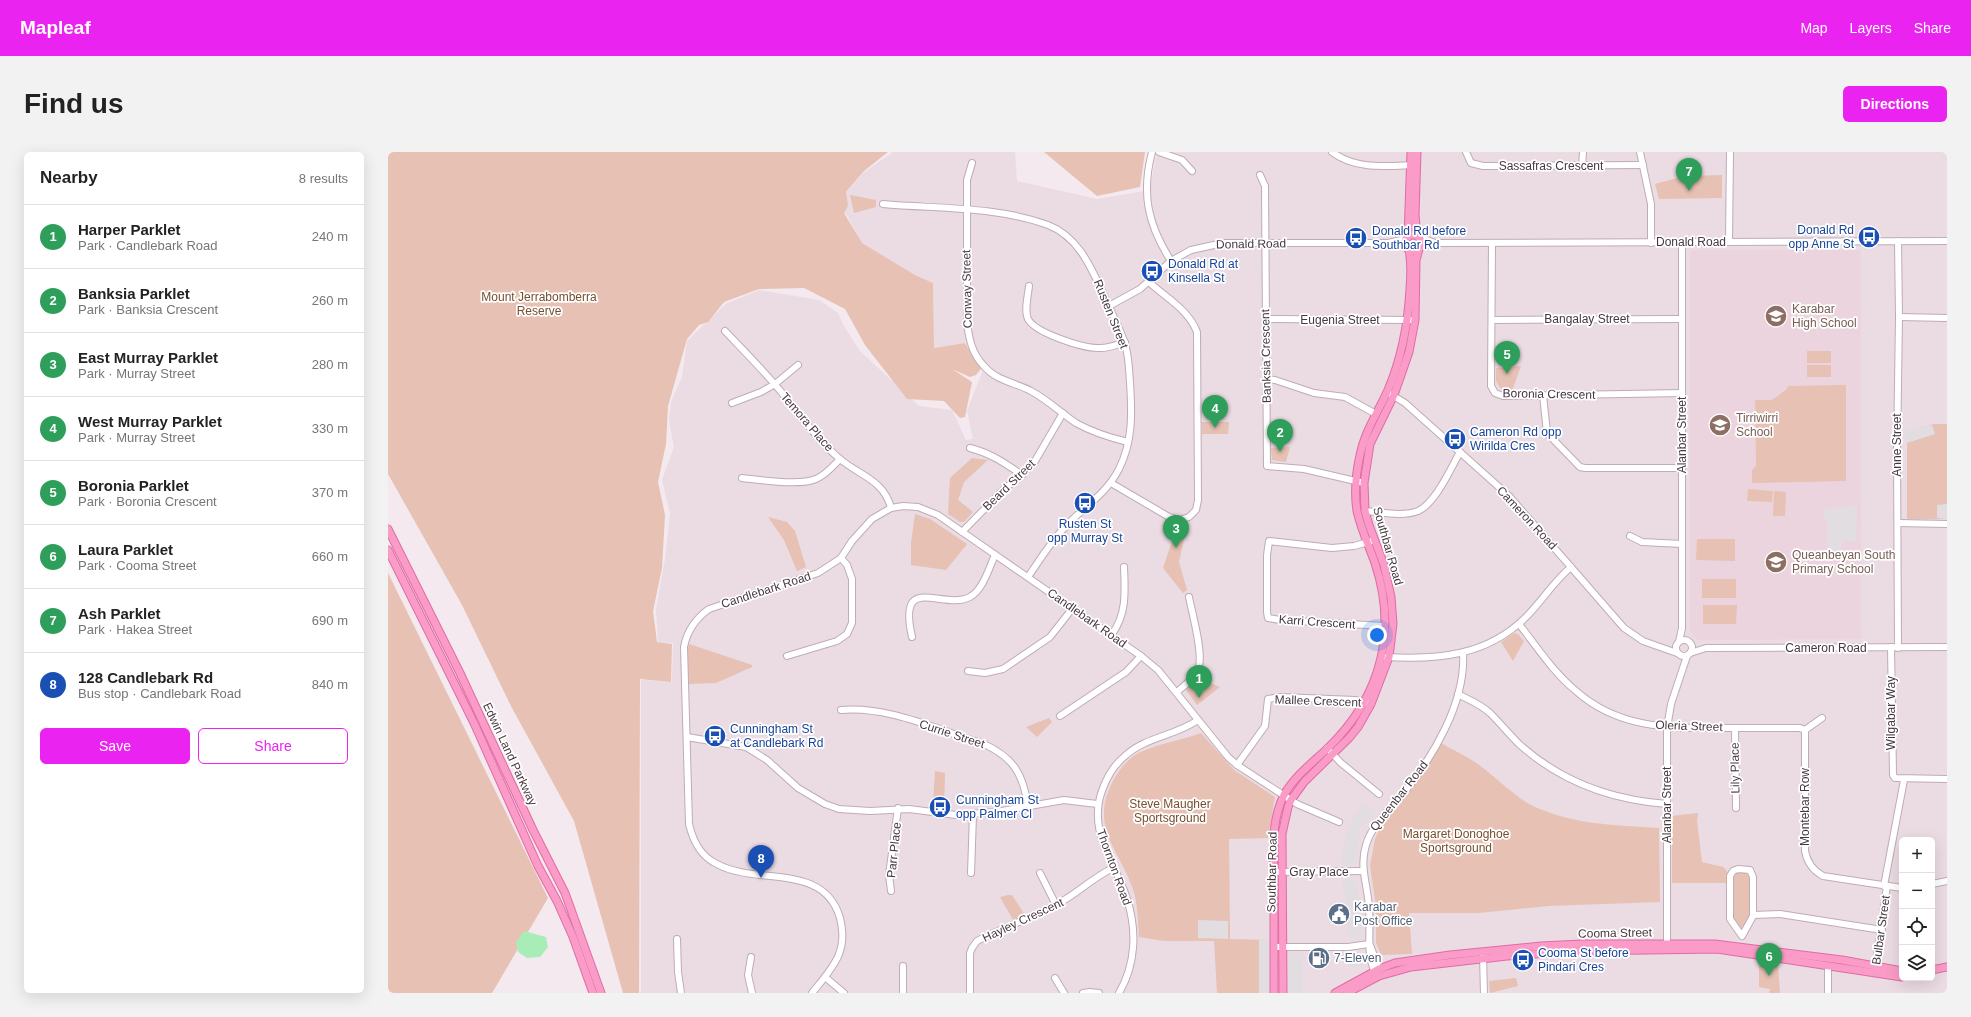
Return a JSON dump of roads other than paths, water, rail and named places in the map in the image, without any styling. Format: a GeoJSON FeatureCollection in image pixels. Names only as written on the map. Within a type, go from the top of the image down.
{"type":"FeatureCollection","features":[{"type":"Feature","properties":{"kind":"main road"},"geometry":{"type":"LineString","coordinates":[[1411,152],[1412,165],[1415,224],[1421,242],[1419,248],[1414,251],[1408,249],[1407,238],[1412,165],[1417,152]]}},
{"type":"Feature","properties":{"kind":"main road"},"geometry":{"type":"LineString","coordinates":[[1407,238],[1412,235],[1418,236]]}},
{"type":"Feature","properties":{"kind":"main road","name":"Southbar Road"},"geometry":{"type":"LineString","coordinates":[[1287,798],[1333,755],[1358,727],[1389,658],[1393,624],[1392,597],[1386,572],[1368,525],[1365,511],[1364,483],[1370,444],[1391,393],[1412,320],[1416,260],[1419,248]]}},
{"type":"Feature","properties":{"kind":"main road","name":"Southbar Road"},"geometry":{"type":"LineString","coordinates":[[1408,249],[1411,268],[1412,320]]}},
{"type":"Feature","properties":{"kind":"main road","name":"Southbar Road"},"geometry":{"type":"LineString","coordinates":[[1274,993],[1274,947],[1278,872],[1287,798],[1300,774],[1352,722],[1368,703],[1381,657],[1384,626],[1381,586],[1357,511],[1356,482],[1360,453],[1364,438],[1376,414],[1391,393]]}},
{"type":"Feature","properties":{"kind":"main road","name":"Edwin Land Parkway"},"geometry":{"type":"LineString","coordinates":[[388,530],[460,673],[533,830],[565,893],[601,993]]}},
{"type":"Feature","properties":{"kind":"main road","name":"Edwin Land Parkway"},"geometry":{"type":"LineString","coordinates":[[388,550],[474,723],[538,866],[557,901],[573,937],[592,993]]}},
{"type":"Feature","properties":{"kind":"main road","name":"Southbar Road"},"geometry":{"type":"LineString","coordinates":[[1278,872],[1282,947],[1282,993]]}},
{"type":"Feature","properties":{"kind":"main road","name":"Cooma Street"},"geometry":{"type":"LineString","coordinates":[[1334,993],[1395,963],[1483,956],[1540,946],[1582,944],[1667,947],[1712,943],[1740,950],[1828,966],[1899,971]]}},
{"type":"Feature","properties":{"kind":"main road","name":"Cooma Street"},"geometry":{"type":"LineString","coordinates":[[1740,950],[1800,954],[1860,964],[1875,970],[1899,976]]}},
{"type":"Feature","properties":{"kind":"main road"},"geometry":{"type":"LineString","coordinates":[[1800,954],[1822,960],[1828,966],[1860,964]]}},
{"type":"Feature","properties":{"kind":"main road"},"geometry":{"type":"LineString","coordinates":[[1935,969],[1947,967]]}},
{"type":"Feature","properties":{"kind":"main road","name":"Cooma Street"},"geometry":{"type":"LineString","coordinates":[[1347,993],[1377,972]]}},
{"type":"Feature","properties":{"kind":"main road"},"geometry":{"type":"LineString","coordinates":[[1935,974],[1947,972]]}},
{"type":"Feature","properties":{"kind":"street"},"geometry":{"type":"LineString","coordinates":[[1152,152],[1146,183],[1147,202],[1152,224],[1159,243],[1171,261]]}},
{"type":"Feature","properties":{"kind":"street"},"geometry":{"type":"LineString","coordinates":[[1159,152],[1182,160],[1192,171]]}},
{"type":"Feature","properties":{"kind":"street"},"geometry":{"type":"LineString","coordinates":[[1332,152],[1356,164],[1377,166],[1412,165]]}},
{"type":"Feature","properties":{"kind":"street","name":"Sassafras Crescent"},"geometry":{"type":"LineString","coordinates":[[1466,152],[1469,161],[1477,166],[1643,165]]}},
{"type":"Feature","properties":{"kind":"street"},"geometry":{"type":"LineString","coordinates":[[1582,166],[1583,152]]}},
{"type":"Feature","properties":{"kind":"street"},"geometry":{"type":"LineString","coordinates":[[1640,152],[1651,204],[1651,243]]}},
{"type":"Feature","properties":{"kind":"street"},"geometry":{"type":"LineString","coordinates":[[1729,242],[1730,152]]}},
{"type":"Feature","properties":{"kind":"street","name":"Conway Street"},"geometry":{"type":"LineString","coordinates":[[972,163],[967,180],[966,209],[967,323],[973,351],[983,366],[996,378],[1029,390],[1076,423],[1096,432],[1128,442]]}},
{"type":"Feature","properties":{"kind":"street","name":"Banksia Crescent"},"geometry":{"type":"LineString","coordinates":[[1260,175],[1265,186],[1267,466],[1304,469],[1364,483]]}},
{"type":"Feature","properties":{"kind":"street","name":"Rusten Street"},"geometry":{"type":"LineString","coordinates":[[883,204],[966,209],[1026,218],[1049,225],[1067,236],[1081,250],[1092,269],[1125,342],[1129,364],[1132,423],[1128,442],[1119,468],[1111,483],[1093,503],[1061,532],[1028,578]]}},
{"type":"Feature","properties":{"kind":"street","name":"Donald Road"},"geometry":{"type":"LineString","coordinates":[[1418,236],[1435,243]]}},
{"type":"Feature","properties":{"kind":"street","name":"Donald Road"},"geometry":{"type":"LineString","coordinates":[[1109,306],[1131,295],[1149,282],[1171,261],[1191,250],[1208,245],[1223,243],[1388,243],[1407,238]]}},
{"type":"Feature","properties":{"kind":"street","name":"Donald Road"},"geometry":{"type":"LineString","coordinates":[[1419,248],[1435,243],[1947,241]]}},
{"type":"Feature","properties":{"kind":"street","name":"Anne Street"},"geometry":{"type":"LineString","coordinates":[[1894,648],[1898,523],[1898,242]]}},
{"type":"Feature","properties":{"kind":"street","name":"Donald Road"},"geometry":{"type":"LineString","coordinates":[[1388,243],[1408,249]]}},
{"type":"Feature","properties":{"kind":"street","name":"Boronia Crescent"},"geometry":{"type":"LineString","coordinates":[[1492,243],[1492,386],[1495,393],[1503,396],[1682,394]]}},
{"type":"Feature","properties":{"kind":"street","name":"Alanbar Street"},"geometry":{"type":"LineString","coordinates":[[1678,643],[1682,628],[1682,243]]}},
{"type":"Feature","properties":{"kind":"street"},"geometry":{"type":"LineString","coordinates":[[1111,483],[1175,519],[1182,520],[1191,516],[1198,504],[1197,332],[1193,322],[1184,311],[1149,282]]}},
{"type":"Feature","properties":{"kind":"street"},"geometry":{"type":"LineString","coordinates":[[1029,286],[1027,316],[1038,330],[1091,348],[1108,347],[1125,342]]}},
{"type":"Feature","properties":{"kind":"street"},"geometry":{"type":"LineString","coordinates":[[1899,317],[1947,318]]}},
{"type":"Feature","properties":{"kind":"street","name":"Eugenia Street"},"geometry":{"type":"LineString","coordinates":[[1265,319],[1412,320]]}},
{"type":"Feature","properties":{"kind":"street","name":"Bangalay Street"},"geometry":{"type":"LineString","coordinates":[[1493,320],[1681,319]]}},
{"type":"Feature","properties":{"kind":"street","name":"Temora Place"},"geometry":{"type":"LineString","coordinates":[[725,331],[775,384],[840,460],[880,486],[886,494],[891,508]]}},
{"type":"Feature","properties":{"kind":"street"},"geometry":{"type":"LineString","coordinates":[[732,403],[761,392],[775,384],[798,366]]}},
{"type":"Feature","properties":{"kind":"street"},"geometry":{"type":"LineString","coordinates":[[1266,379],[1275,380],[1310,393],[1345,397],[1376,414]]}},
{"type":"Feature","properties":{"kind":"street","name":"Cameron Road"},"geometry":{"type":"LineString","coordinates":[[1391,393],[1460,452],[1508,496],[1624,628],[1643,641],[1678,654]]}},
{"type":"Feature","properties":{"kind":"street"},"geometry":{"type":"LineString","coordinates":[[1543,395],[1547,433],[1580,467],[1682,468]]}},
{"type":"Feature","properties":{"kind":"street","name":"Beard Street"},"geometry":{"type":"LineString","coordinates":[[962,532],[1004,489],[1022,475],[1035,461],[1063,413]]}},
{"type":"Feature","properties":{"kind":"street"},"geometry":{"type":"LineString","coordinates":[[970,448],[985,452],[999,459],[1022,475]]}},
{"type":"Feature","properties":{"kind":"street"},"geometry":{"type":"LineString","coordinates":[[1365,511],[1408,513],[1424,508],[1434,496],[1460,452]]}},
{"type":"Feature","properties":{"kind":"street"},"geometry":{"type":"LineString","coordinates":[[742,478],[779,482],[811,481],[822,476],[840,460]]}},
{"type":"Feature","properties":{"kind":"street","name":"Candlebark Road"},"geometry":{"type":"LineString","coordinates":[[812,993],[838,959],[843,938],[843,930],[837,910],[830,897],[819,888],[801,880],[752,874],[717,865],[694,843],[688,824],[687,737],[683,653],[687,634],[700,615],[723,603],[818,573],[841,558],[852,541],[872,519],[891,508],[903,506],[918,507],[929,511],[962,532],[1072,609],[1112,634],[1158,670],[1236,765],[1297,804],[1339,822]]}},
{"type":"Feature","properties":{"kind":"street"},"geometry":{"type":"LineString","coordinates":[[1898,523],[1947,524]]}},
{"type":"Feature","properties":{"kind":"street"},"geometry":{"type":"LineString","coordinates":[[1630,536],[1642,542],[1682,544]]}},
{"type":"Feature","properties":{"kind":"street","name":"Karri Crescent"},"geometry":{"type":"LineString","coordinates":[[1375,540],[1354,546],[1325,547],[1269,541],[1266,554],[1267,615],[1268,618],[1280,620],[1384,626]]}},
{"type":"Feature","properties":{"kind":"street"},"geometry":{"type":"LineString","coordinates":[[912,637],[908,614],[910,607],[915,601],[927,597],[965,599],[972,596],[980,588],[995,555]]}},
{"type":"Feature","properties":{"kind":"street"},"geometry":{"type":"LineString","coordinates":[[787,656],[837,641],[847,634],[852,623],[852,579],[847,565],[841,558]]}},
{"type":"Feature","properties":{"kind":"street"},"geometry":{"type":"LineString","coordinates":[[1112,634],[1118,625],[1124,606],[1124,567]]}},
{"type":"Feature","properties":{"kind":"street"},"geometry":{"type":"LineString","coordinates":[[1381,657],[1436,658],[1462,654],[1500,636],[1519,624],[1571,567]]}},
{"type":"Feature","properties":{"kind":"street"},"geometry":{"type":"LineString","coordinates":[[1177,692],[1187,684],[1199,666],[1200,655],[1189,597]]}},
{"type":"Feature","properties":{"kind":"street"},"geometry":{"type":"LineString","coordinates":[[968,671],[985,673],[1003,669],[1050,637],[1072,609]]}},
{"type":"Feature","properties":{"kind":"street","name":"Oleria Street"},"geometry":{"type":"LineString","coordinates":[[1519,624],[1553,669],[1577,692],[1595,706],[1618,717],[1666,728],[1800,728],[1805,730]]}},
{"type":"Feature","properties":{"kind":"street","name":"Alanbar Street"},"geometry":{"type":"LineString","coordinates":[[1682,628],[1689,642]]}},
{"type":"Feature","properties":{"kind":"street"},"geometry":{"type":"LineString","coordinates":[[1683,640],[1689,642],[1692,648],[1689,654],[1678,654],[1678,643],[1683,640]]}},
{"type":"Feature","properties":{"kind":"street","name":"Cameron Road"},"geometry":{"type":"LineString","coordinates":[[1689,642],[1706,648],[1947,647]]}},
{"type":"Feature","properties":{"kind":"street","name":"Cameron Road"},"geometry":{"type":"LineString","coordinates":[[1662,647],[1678,643]]}},
{"type":"Feature","properties":{"kind":"street","name":"Cameron Road"},"geometry":{"type":"LineString","coordinates":[[1689,654],[1706,648]]}},
{"type":"Feature","properties":{"kind":"street","name":"Wilgabar Way"},"geometry":{"type":"LineString","coordinates":[[1894,648],[1892,770],[1895,778],[1904,780]]}},
{"type":"Feature","properties":{"kind":"street","name":"Queenbar Road"},"geometry":{"type":"LineString","coordinates":[[1377,972],[1370,944],[1369,907],[1363,872],[1364,852],[1370,834],[1426,762],[1439,740],[1462,682],[1462,654]]}},
{"type":"Feature","properties":{"kind":"street","name":"Alanbar Street"},"geometry":{"type":"LineString","coordinates":[[1678,654],[1681,668]]}},
{"type":"Feature","properties":{"kind":"street","name":"Alanbar Street"},"geometry":{"type":"LineString","coordinates":[[1667,947],[1666,728],[1668,712],[1681,668],[1689,654]]}},
{"type":"Feature","properties":{"kind":"street"},"geometry":{"type":"LineString","coordinates":[[1060,716],[1120,677],[1141,656]]}},
{"type":"Feature","properties":{"kind":"street"},"geometry":{"type":"LineString","coordinates":[[1458,694],[1476,702],[1490,712],[1519,744],[1559,773],[1578,783],[1608,794],[1647,802],[1667,804]]}},
{"type":"Feature","properties":{"kind":"street","name":"Mallee Crescent"},"geometry":{"type":"LineString","coordinates":[[1236,765],[1266,724],[1268,699],[1280,697],[1368,703]]}},
{"type":"Feature","properties":{"kind":"street","name":"Currie Street"},"geometry":{"type":"LineString","coordinates":[[841,710],[857,709],[891,714],[984,744],[997,750],[1010,759],[1023,779],[1028,806]]}},
{"type":"Feature","properties":{"kind":"street"},"geometry":{"type":"LineString","coordinates":[[1805,730],[1822,718]]}},
{"type":"Feature","properties":{"kind":"street","name":"Thornton Road"},"geometry":{"type":"LineString","coordinates":[[1119,993],[1131,964],[1134,939],[1132,920],[1128,904],[1100,832],[1098,804],[1106,779],[1126,755],[1144,743],[1176,733],[1198,720]]}},
{"type":"Feature","properties":{"kind":"street","name":"Lily Place"},"geometry":{"type":"LineString","coordinates":[[1735,728],[1736,808]]}},
{"type":"Feature","properties":{"kind":"street","name":"Montebar Row"},"geometry":{"type":"LineString","coordinates":[[1805,730],[1806,857],[1812,868],[1823,876],[1886,886]]}},
{"type":"Feature","properties":{"kind":"street"},"geometry":{"type":"LineString","coordinates":[[687,737],[746,747],[767,760],[798,788],[825,804],[840,809],[870,811],[898,808],[917,809],[956,815],[973,815],[1064,800],[1098,804]]}},
{"type":"Feature","properties":{"kind":"street"},"geometry":{"type":"LineString","coordinates":[[1327,748],[1333,755],[1379,794]]}},
{"type":"Feature","properties":{"kind":"street"},"geometry":{"type":"LineString","coordinates":[[1904,780],[1947,779]]}},
{"type":"Feature","properties":{"kind":"street","name":"Bulbar Street"},"geometry":{"type":"LineString","coordinates":[[1875,970],[1882,930],[1886,886],[1904,780]]}},
{"type":"Feature","properties":{"kind":"street","name":"Parr Place"},"geometry":{"type":"LineString","coordinates":[[892,891],[889,875],[898,808]]}},
{"type":"Feature","properties":{"kind":"street"},"geometry":{"type":"LineString","coordinates":[[971,873],[973,815]]}},
{"type":"Feature","properties":{"kind":"street","name":"Hayley Crescent"},"geometry":{"type":"LineString","coordinates":[[970,993],[970,953],[974,944],[1056,905],[1070,897],[1088,882],[1113,868]]}},
{"type":"Feature","properties":{"kind":"street"},"geometry":{"type":"LineString","coordinates":[[1740,950],[1742,936],[1753,915],[1753,874],[1748,870],[1734,870],[1731,872],[1730,877],[1730,914],[1731,922],[1742,936]]}},
{"type":"Feature","properties":{"kind":"street"},"geometry":{"type":"LineString","coordinates":[[1040,872],[1056,905]]}},
{"type":"Feature","properties":{"kind":"street","name":"Gray Place"},"geometry":{"type":"LineString","coordinates":[[1278,872],[1363,872]]}},
{"type":"Feature","properties":{"kind":"street"},"geometry":{"type":"LineString","coordinates":[[1935,883],[1947,881]]}},
{"type":"Feature","properties":{"kind":"street"},"geometry":{"type":"LineString","coordinates":[[1886,886],[1899,888]]}},
{"type":"Feature","properties":{"kind":"street"},"geometry":{"type":"LineString","coordinates":[[1753,915],[1780,914],[1882,930]]}},
{"type":"Feature","properties":{"kind":"street"},"geometry":{"type":"LineString","coordinates":[[677,939],[678,972],[681,993]]}},
{"type":"Feature","properties":{"kind":"street"},"geometry":{"type":"LineString","coordinates":[[1274,947],[1348,947],[1370,944]]}},
{"type":"Feature","properties":{"kind":"street"},"geometry":{"type":"LineString","coordinates":[[1483,956],[1484,993]]}},
{"type":"Feature","properties":{"kind":"street"},"geometry":{"type":"LineString","coordinates":[[751,957],[748,975],[752,993]]}},
{"type":"Feature","properties":{"kind":"street"},"geometry":{"type":"LineString","coordinates":[[903,966],[903,993]]}},
{"type":"Feature","properties":{"kind":"street"},"geometry":{"type":"LineString","coordinates":[[1828,966],[1828,993]]}},
{"type":"Feature","properties":{"kind":"street"},"geometry":{"type":"LineString","coordinates":[[825,977],[844,993]]}},
{"type":"Feature","properties":{"kind":"street"},"geometry":{"type":"LineString","coordinates":[[1055,978],[1064,993]]}},
{"type":"Feature","properties":{"kind":"street"},"geometry":{"type":"LineString","coordinates":[[1083,993],[1099,993]]}},
{"type":"Feature","properties":{"kind":"place","name":"Ash Parklet"},"geometry":{"type":"Point","coordinates":[1689,191]}},
{"type":"Feature","properties":{"kind":"place","name":"Donald Rd opp Anne St"},"geometry":{"type":"Point","coordinates":[1869,237]}},
{"type":"Feature","properties":{"kind":"place","name":"Donald Rd before Southbar Rd"},"geometry":{"type":"Point","coordinates":[1356,238]}},
{"type":"Feature","properties":{"kind":"place","name":"Donald Rd at Kinsella St"},"geometry":{"type":"Point","coordinates":[1152,271]}},
{"type":"Feature","properties":{"kind":"place","name":"Karabar High School"},"geometry":{"type":"Point","coordinates":[1776,316]}},
{"type":"Feature","properties":{"kind":"place","name":"Boronia Parklet"},"geometry":{"type":"Point","coordinates":[1507,374]}},
{"type":"Feature","properties":{"kind":"place","name":"Tirriwirri School"},"geometry":{"type":"Point","coordinates":[1720,425]}},
{"type":"Feature","properties":{"kind":"place","name":"West Murray Parklet"},"geometry":{"type":"Point","coordinates":[1215,428]}},
{"type":"Feature","properties":{"kind":"place","name":"Cameron Rd opp Wirilda Cres"},"geometry":{"type":"Point","coordinates":[1455,439]}},
{"type":"Feature","properties":{"kind":"place","name":"Banksia Parklet"},"geometry":{"type":"Point","coordinates":[1280,452]}},
{"type":"Feature","properties":{"kind":"place","name":"Rusten St opp Murray St"},"geometry":{"type":"Point","coordinates":[1085,503]}},
{"type":"Feature","properties":{"kind":"place","name":"East Murray Parklet"},"geometry":{"type":"Point","coordinates":[1176,548]}},
{"type":"Feature","properties":{"kind":"place","name":"Queanbeyan South Primary School"},"geometry":{"type":"Point","coordinates":[1776,562]}},
{"type":"Feature","properties":{"kind":"place","name":"Harper Parklet"},"geometry":{"type":"Point","coordinates":[1199,698]}},
{"type":"Feature","properties":{"kind":"place","name":"Cunningham St at Candlebark Rd"},"geometry":{"type":"Point","coordinates":[715,736]}},
{"type":"Feature","properties":{"kind":"place","name":"Cunningham St opp Palmer Cl"},"geometry":{"type":"Point","coordinates":[940,807]}},
{"type":"Feature","properties":{"kind":"place","name":"128 Candlebark Rd"},"geometry":{"type":"Point","coordinates":[761,878]}},
{"type":"Feature","properties":{"kind":"place","name":"Karabar Post Office"},"geometry":{"type":"Point","coordinates":[1339,914]}},
{"type":"Feature","properties":{"kind":"place","name":"7-Eleven"},"geometry":{"type":"Point","coordinates":[1319,958]}},
{"type":"Feature","properties":{"kind":"place","name":"Cooma St before Pindari Cres"},"geometry":{"type":"Point","coordinates":[1523,960]}},
{"type":"Feature","properties":{"kind":"place","name":"Laura Parklet"},"geometry":{"type":"Point","coordinates":[1769,976]}},
{"type":"Feature","properties":{"kind":"park label","name":"Mount Jerrabomberra Reserve"},"geometry":{"type":"Point","coordinates":[539,304]}},
{"type":"Feature","properties":{"kind":"park label","name":"Steve Maugher Sportsground"},"geometry":{"type":"Point","coordinates":[1170,811]}},
{"type":"Feature","properties":{"kind":"park label","name":"Margaret Donoghoe Sportsground"},"geometry":{"type":"Point","coordinates":[1456,841]}}]}
